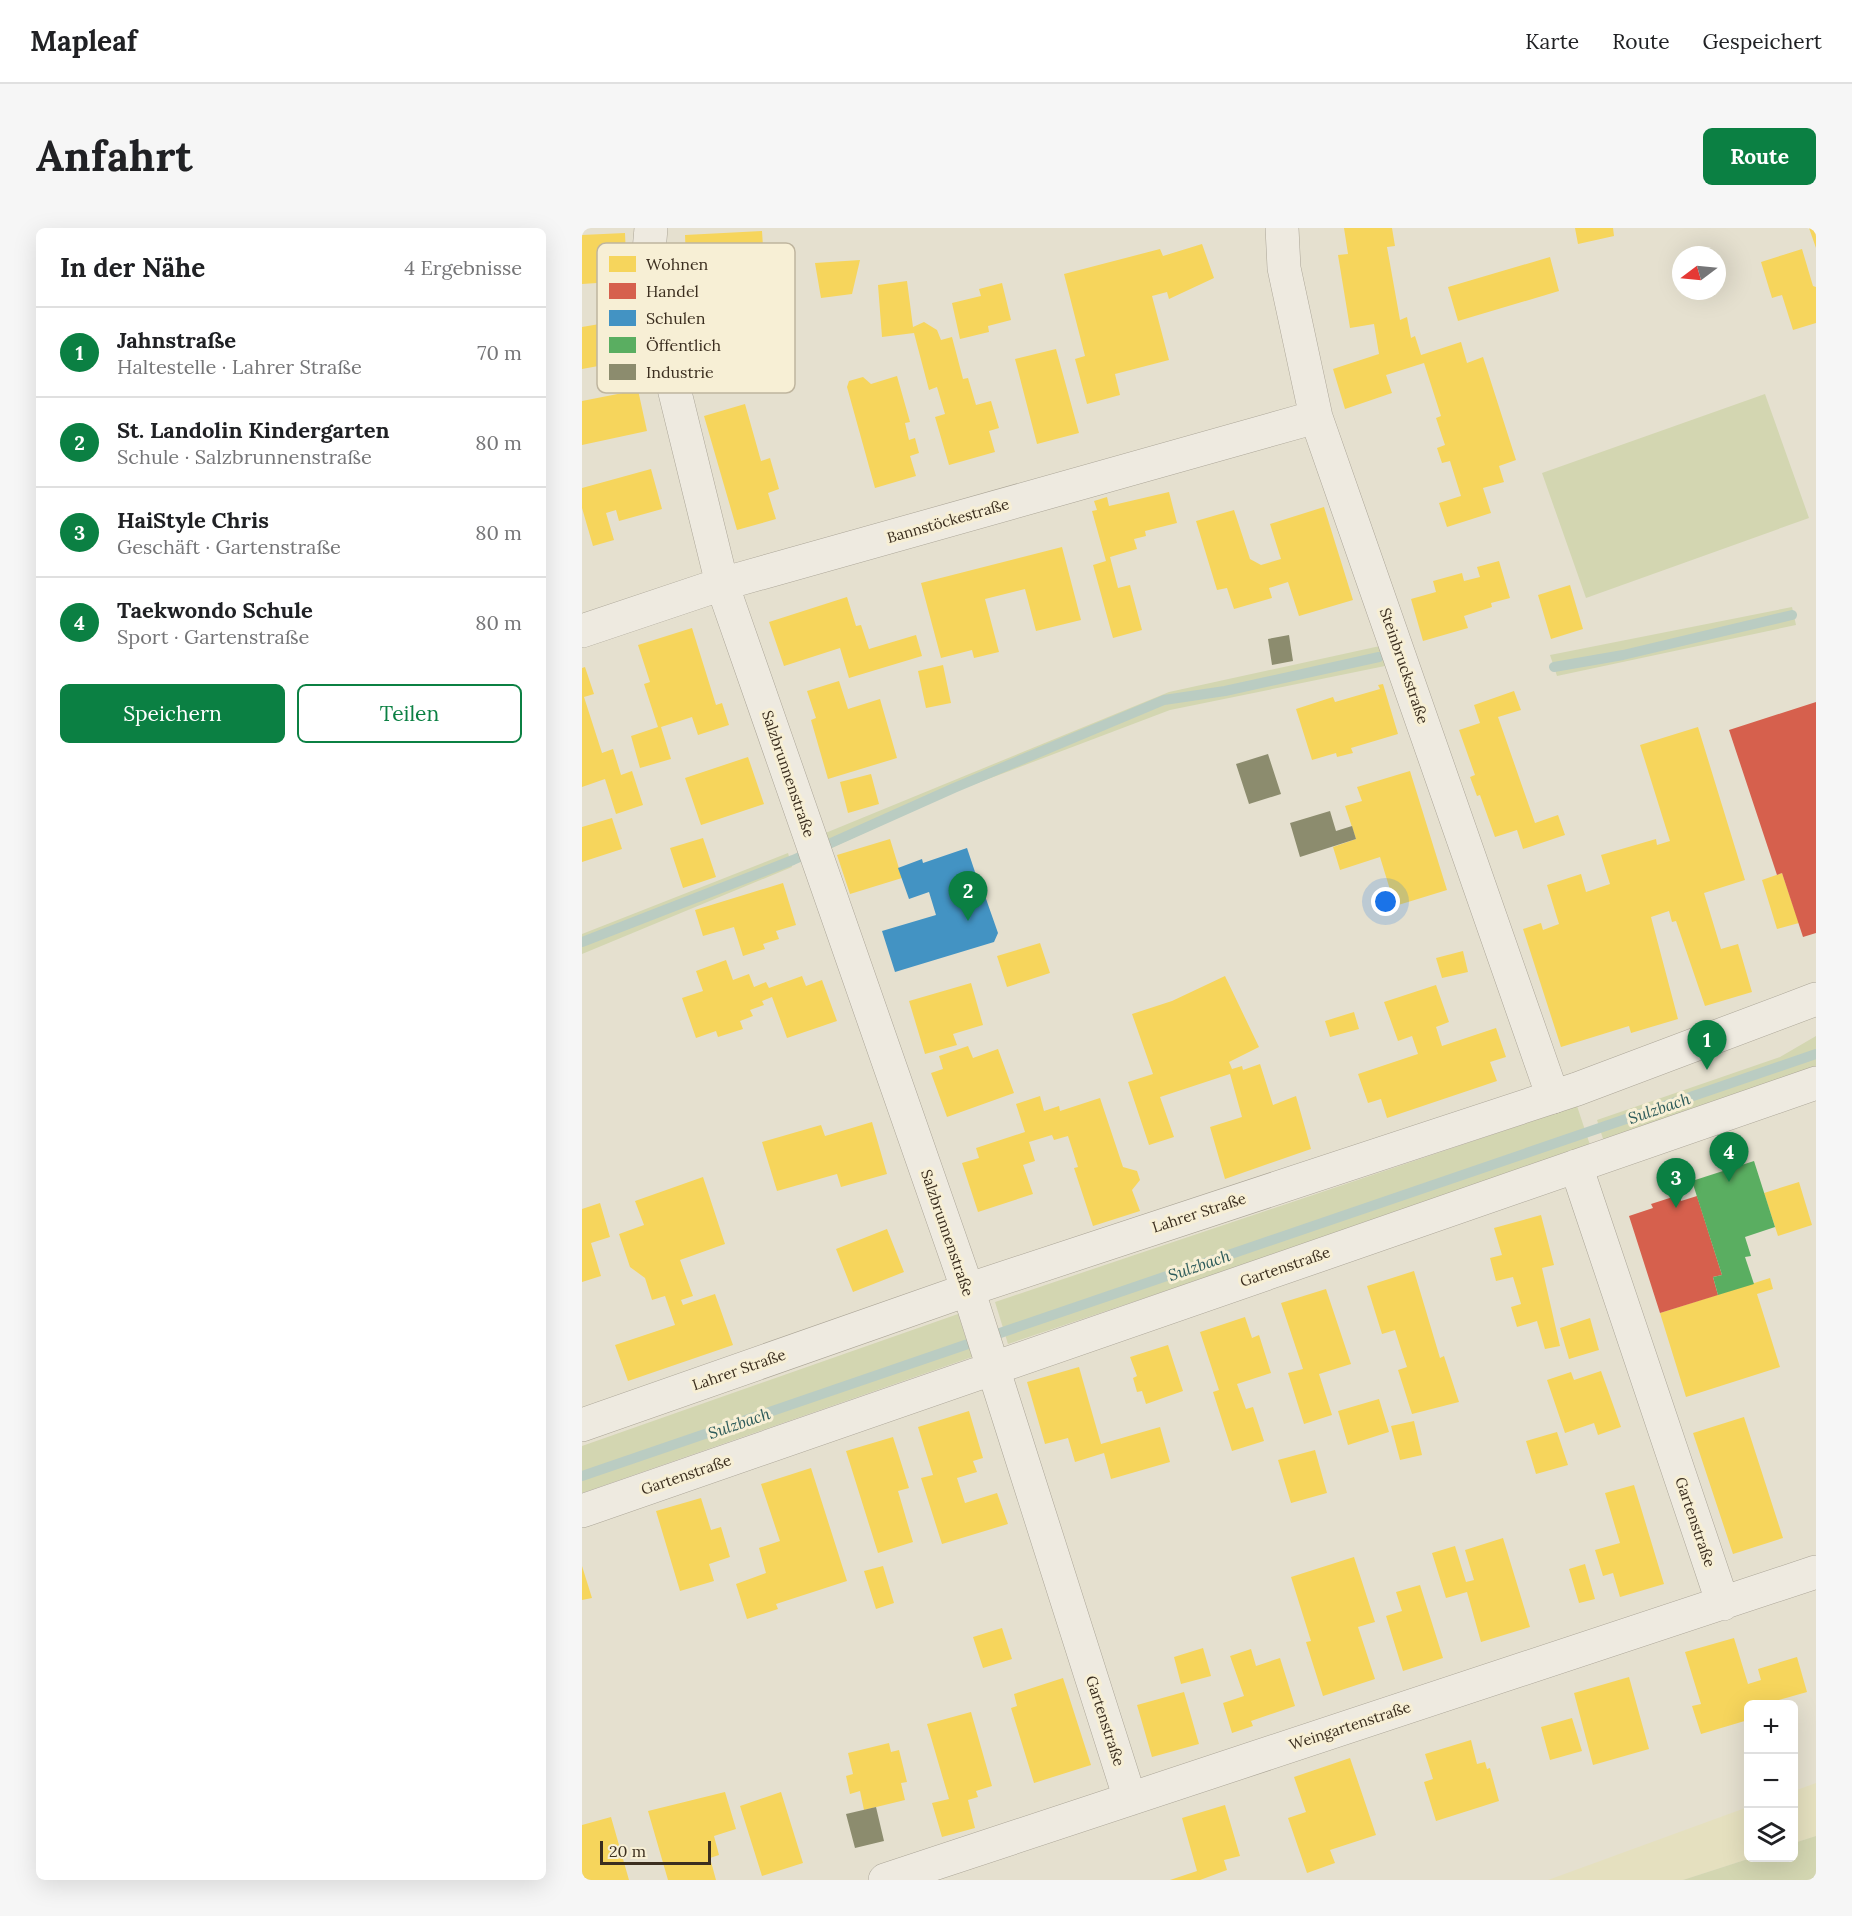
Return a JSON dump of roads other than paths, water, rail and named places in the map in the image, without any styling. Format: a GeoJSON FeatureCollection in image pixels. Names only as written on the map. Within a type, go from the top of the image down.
{"type":"FeatureCollection","features":[{"type":"Feature","properties":{"kind":"street","name":"Salzbrunnenstraße"},"geometry":{"type":"LineString","coordinates":[[650,243],[651,228]]}},
{"type":"Feature","properties":{"kind":"street","name":"Steinbruckstraße"},"geometry":{"type":"LineString","coordinates":[[1282,228],[1284,268],[1316,417],[1553,1097]]}},
{"type":"Feature","properties":{"kind":"street","name":"Salzbrunnenstraße"},"geometry":{"type":"LineString","coordinates":[[675,393],[722,584],[970,1299]]}},
{"type":"Feature","properties":{"kind":"street","name":"Bannstöckestraße"},"geometry":{"type":"LineString","coordinates":[[582,630],[722,584],[1316,417]]}},
{"type":"Feature","properties":{"kind":"street","name":"Lahrer Straße"},"geometry":{"type":"LineString","coordinates":[[582,1425],[970,1299],[1553,1097],[1816,999]]}},
{"type":"Feature","properties":{"kind":"street","name":"Gartenstraße"},"geometry":{"type":"LineString","coordinates":[[582,1511],[991,1362],[1816,1083]]}},
{"type":"Feature","properties":{"kind":"street","name":"Gartenstraße"},"geometry":{"type":"LineString","coordinates":[[1576,1166],[1723,1604]]}},
{"type":"Feature","properties":{"kind":"street","name":"Gartenstraße"},"geometry":{"type":"LineString","coordinates":[[970,1299],[1130,1799]]}},
{"type":"Feature","properties":{"kind":"street","name":"Weingartenstraße"},"geometry":{"type":"LineString","coordinates":[[885,1880],[1816,1572]]}},
{"type":"Feature","properties":{"kind":"waterway"},"geometry":{"type":"LineString","coordinates":[[1554,667],[1623,655],[1792,615]]}},
{"type":"Feature","properties":{"kind":"waterway"},"geometry":{"type":"LineString","coordinates":[[582,942],[793,860],[954,788],[1164,700],[1225,691],[1379,657]]}},
{"type":"Feature","properties":{"kind":"waterway","name":"Sulzbach"},"geometry":{"type":"LineString","coordinates":[[582,1476],[1816,1054]]}},
{"type":"Feature","properties":{"kind":"place","name":"St. Landolin Kindergarten"},"geometry":{"type":"Point","coordinates":[968,921]}},
{"type":"Feature","properties":{"kind":"place","name":"Jahnstraße"},"geometry":{"type":"Point","coordinates":[1707,1070]}},
{"type":"Feature","properties":{"kind":"place","name":"Taekwondo Schule"},"geometry":{"type":"Point","coordinates":[1729,1182]}},
{"type":"Feature","properties":{"kind":"place","name":"HaiStyle Chris"},"geometry":{"type":"Point","coordinates":[1676,1208]}}]}
